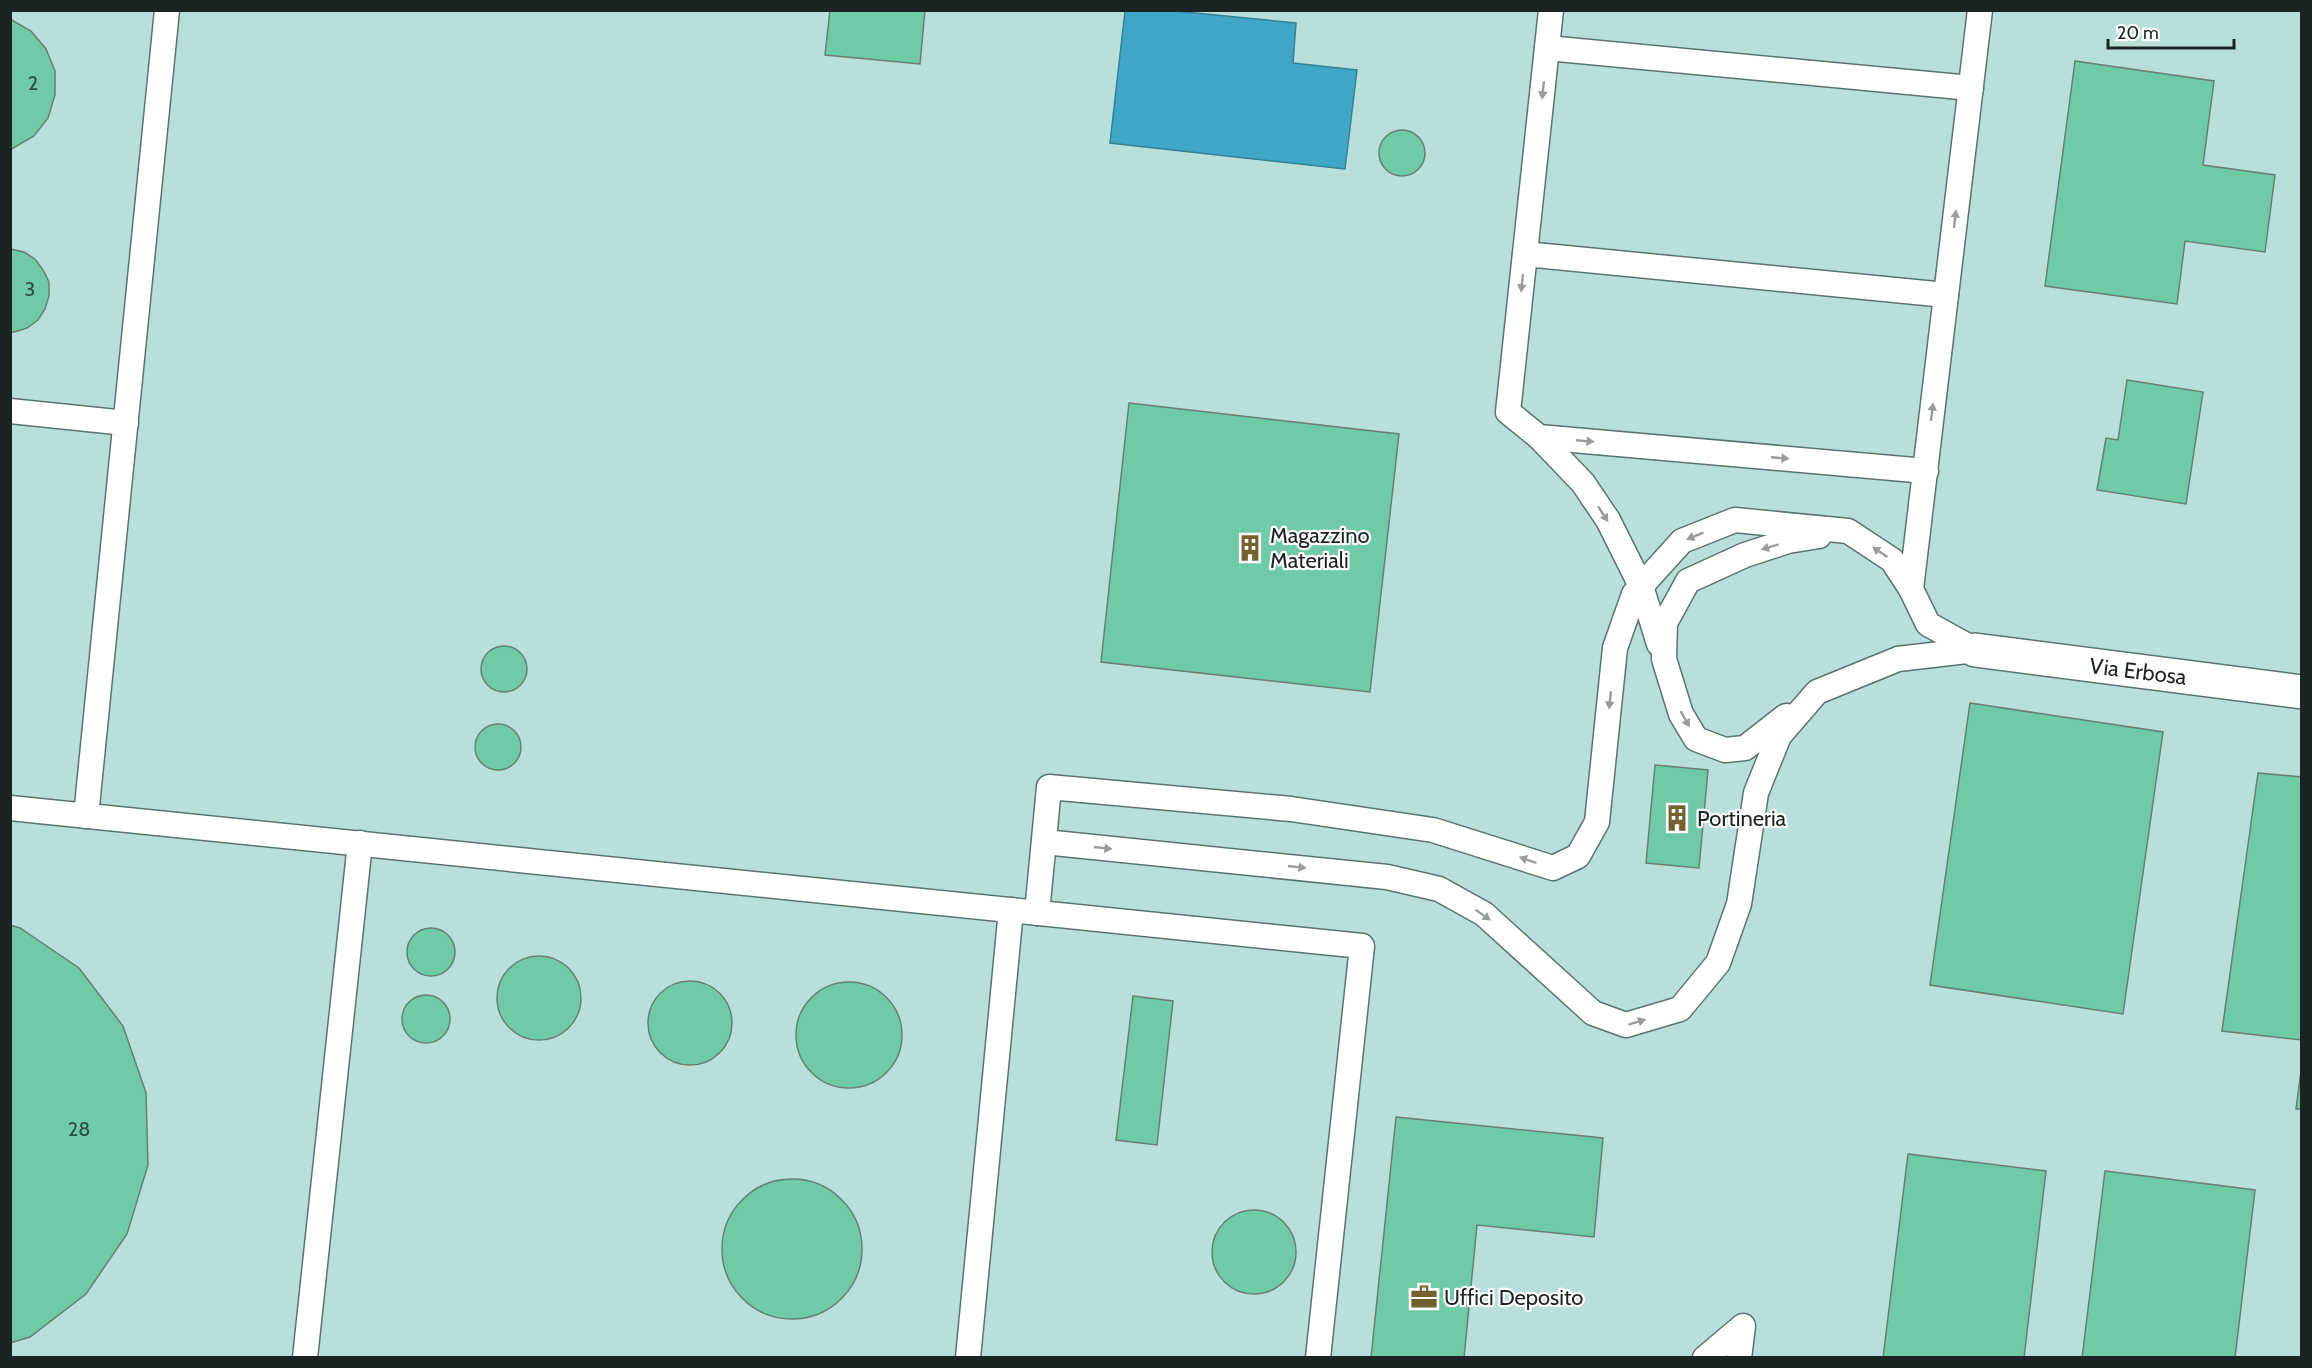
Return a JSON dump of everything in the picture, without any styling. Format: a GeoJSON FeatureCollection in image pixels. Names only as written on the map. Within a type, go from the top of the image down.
{"type":"FeatureCollection","features":[{"type":"Feature","properties":{"kind":"street","name":"Via Erbosa"},"geometry":{"type":"LineString","coordinates":[[1976,650],[2301,692]]}},
{"type":"Feature","properties":{"kind":"lane"},"geometry":{"type":"LineString","coordinates":[[86,816],[167,10]]}},
{"type":"Feature","properties":{"kind":"lane"},"geometry":{"type":"LineString","coordinates":[[1551,10],[1508,412],[1539,437],[1583,483],[1608,520],[1641,586],[1681,714],[1696,739],[1725,750],[1744,748],[1817,692],[1898,658],[1976,650]]}},
{"type":"Feature","properties":{"kind":"lane"},"geometry":{"type":"LineString","coordinates":[[1911,589],[1980,10]]}},
{"type":"Feature","properties":{"kind":"lane"},"geometry":{"type":"LineString","coordinates":[[1547,48],[1971,88]]}},
{"type":"Feature","properties":{"kind":"lane"},"geometry":{"type":"LineString","coordinates":[[1525,254],[1946,295]]}},
{"type":"Feature","properties":{"kind":"lane"},"geometry":{"type":"LineString","coordinates":[[10,411],[126,423]]}},
{"type":"Feature","properties":{"kind":"lane"},"geometry":{"type":"LineString","coordinates":[[1539,437],[1926,471]]}},
{"type":"Feature","properties":{"kind":"lane"},"geometry":{"type":"LineString","coordinates":[[1037,913],[1049,787],[1291,809],[1433,830],[1552,868],[1578,856],[1597,822],[1615,648],[1634,594],[1682,541],[1735,520],[1848,531],[1892,560],[1911,589],[1928,624],[1976,650]]}},
{"type":"Feature","properties":{"kind":"lane"},"geometry":{"type":"LineString","coordinates":[[1664,659],[1665,623],[1688,581],[1745,555],[1788,541],[1848,531]]}},
{"type":"Feature","properties":{"kind":"lane"},"geometry":{"type":"LineString","coordinates":[[1044,842],[1387,877],[1438,889],[1484,914],[1593,1013],[1626,1025],[1680,1009],[1719,963],[1739,904],[1756,793],[1779,736],[1817,692]]}},
{"type":"Feature","properties":{"kind":"lane"},"geometry":{"type":"LineString","coordinates":[[10,808],[1362,946],[1318,1358]]}},
{"type":"Feature","properties":{"kind":"lane"},"geometry":{"type":"LineString","coordinates":[[311,1358],[305,1357],[360,843]]}},
{"type":"Feature","properties":{"kind":"lane"},"geometry":{"type":"LineString","coordinates":[[968,1358],[1011,910]]}},
{"type":"Feature","properties":{"kind":"lane"},"geometry":{"type":"LineString","coordinates":[[1706,1358],[1743,1326],[1739,1358]]}},
{"type":"Feature","properties":{"kind":"shaded area"},"geometry":{"type":"Polygon","coordinates":[[[11,11],[2301,11],[2301,1357],[11,1357],[11,11]]]}},
{"type":"Feature","properties":{"kind":"water"},"geometry":{"type":"Polygon","coordinates":[[[1125,11],[1175,11],[1296,23],[1293,63],[1357,70],[1345,169],[1110,143],[1125,11]]]}},
{"type":"Feature","properties":{"kind":"building"},"geometry":{"type":"Polygon","coordinates":[[[830,10],[925,10],[920,64],[825,55],[830,10]]]}},
{"type":"Feature","properties":{"kind":"building"},"geometry":{"type":"Polygon","coordinates":[[[10,19],[31,31],[46,49],[55,71],[55,95],[48,118],[34,136],[10,150],[10,19]]]}},
{"type":"Feature","properties":{"kind":"building"},"geometry":{"type":"Polygon","coordinates":[[[2075,61],[2214,81],[2203,165],[2275,175],[2265,252],[2185,241],[2177,304],[2045,286],[2075,61]]]}},
{"type":"Feature","properties":{"kind":"building"},"geometry":{"type":"Polygon","coordinates":[[[1402,130],[1418,137],[1425,153],[1418,169],[1402,176],[1386,169],[1379,153],[1386,137],[1402,130]]]}},
{"type":"Feature","properties":{"kind":"building"},"geometry":{"type":"Polygon","coordinates":[[[11,249],[24,252],[35,259],[49,282],[49,296],[38,320],[27,328],[14,332],[10,332],[11,249]]]}},
{"type":"Feature","properties":{"kind":"building"},"geometry":{"type":"Polygon","coordinates":[[[2127,380],[2203,392],[2186,504],[2097,490],[2106,438],[2118,440],[2127,380]]]}},
{"type":"Feature","properties":{"kind":"building","name":"Magazzino Materiali"},"geometry":{"type":"Polygon","coordinates":[[[1129,403],[1399,434],[1370,692],[1101,662],[1129,403]]]}},
{"type":"Feature","properties":{"kind":"building"},"geometry":{"type":"Polygon","coordinates":[[[504,646],[513,647],[520,653],[526,660],[526,678],[520,685],[513,691],[504,692],[495,691],[488,685],[482,678],[481,669],[482,660],[488,653],[495,647],[504,646]]]}},
{"type":"Feature","properties":{"kind":"building"},"geometry":{"type":"Polygon","coordinates":[[[1970,703],[2163,732],[2123,1014],[1930,985],[1970,703]]]}},
{"type":"Feature","properties":{"kind":"building"},"geometry":{"type":"Polygon","coordinates":[[[503,724],[515,730],[520,738],[520,756],[515,764],[507,769],[493,770],[481,764],[476,756],[475,742],[481,730],[489,725],[503,724]]]}},
{"type":"Feature","properties":{"kind":"building","name":"Portineria"},"geometry":{"type":"Polygon","coordinates":[[[1655,765],[1708,770],[1699,868],[1646,863],[1655,765]]]}},
{"type":"Feature","properties":{"kind":"building"},"geometry":{"type":"Polygon","coordinates":[[[2258,773],[2302,777],[2302,1040],[2222,1031],[2258,773]]]}},
{"type":"Feature","properties":{"kind":"building"},"geometry":{"type":"Polygon","coordinates":[[[10,925],[20,928],[79,968],[123,1026],[146,1093],[148,1165],[127,1234],[86,1294],[30,1337],[10,1343],[10,925]]]}},
{"type":"Feature","properties":{"kind":"building"},"geometry":{"type":"Polygon","coordinates":[[[431,928],[448,935],[455,952],[448,969],[431,976],[414,969],[407,952],[414,935],[431,928]]]}},
{"type":"Feature","properties":{"kind":"building"},"geometry":{"type":"Polygon","coordinates":[[[539,956],[562,963],[574,975],[581,998],[574,1021],[562,1033],[539,1040],[516,1033],[504,1021],[497,998],[504,975],[516,963],[539,956]]]}},
{"type":"Feature","properties":{"kind":"building"},"geometry":{"type":"Polygon","coordinates":[[[690,981],[713,988],[725,1000],[732,1023],[725,1046],[713,1058],[690,1065],[667,1058],[655,1046],[648,1023],[655,1000],[667,988],[690,981]]]}},
{"type":"Feature","properties":{"kind":"building"},"geometry":{"type":"Polygon","coordinates":[[[849,982],[869,986],[887,997],[898,1015],[902,1035],[898,1055],[887,1073],[869,1084],[849,1088],[829,1084],[811,1073],[800,1055],[796,1035],[800,1015],[811,997],[829,986],[849,982]]]}},
{"type":"Feature","properties":{"kind":"building"},"geometry":{"type":"Polygon","coordinates":[[[426,995],[443,1002],[450,1019],[443,1036],[426,1043],[409,1036],[402,1019],[409,1002],[426,995]]]}},
{"type":"Feature","properties":{"kind":"building"},"geometry":{"type":"Polygon","coordinates":[[[1133,996],[1173,1001],[1157,1145],[1116,1140],[1133,996]]]}},
{"type":"Feature","properties":{"kind":"building"},"geometry":{"type":"Polygon","coordinates":[[[2302,1063],[2302,1109],[2296,1109],[2302,1063]]]}},
{"type":"Feature","properties":{"kind":"building","name":"Uffici Deposito"},"geometry":{"type":"Polygon","coordinates":[[[1396,1117],[1603,1138],[1594,1237],[1477,1225],[1464,1358],[1371,1358],[1396,1117]]]}},
{"type":"Feature","properties":{"kind":"building"},"geometry":{"type":"Polygon","coordinates":[[[1908,1154],[2046,1171],[2024,1358],[1883,1358],[1908,1154]]]}},
{"type":"Feature","properties":{"kind":"building"},"geometry":{"type":"Polygon","coordinates":[[[2105,1171],[2255,1190],[2235,1358],[2082,1358],[2105,1171]]]}},
{"type":"Feature","properties":{"kind":"building"},"geometry":{"type":"Polygon","coordinates":[[[792,1179],[819,1185],[831,1191],[841,1200],[850,1210],[856,1222],[862,1249],[856,1276],[850,1288],[841,1298],[831,1307],[819,1313],[792,1319],[765,1313],[753,1307],[743,1298],[734,1288],[728,1276],[722,1249],[728,1222],[734,1210],[743,1200],[753,1191],[765,1185],[792,1179]]]}},
{"type":"Feature","properties":{"kind":"building"},"geometry":{"type":"Polygon","coordinates":[[[1254,1210],[1277,1217],[1289,1229],[1296,1252],[1289,1275],[1277,1287],[1254,1294],[1231,1287],[1219,1275],[1212,1252],[1219,1229],[1231,1217],[1254,1210]]]}},
{"type":"Feature","properties":{"kind":"place","name":"Magazzino Materiali"},"geometry":{"type":"Point","coordinates":[1250,548]}},
{"type":"Feature","properties":{"kind":"place","name":"Portineria"},"geometry":{"type":"Point","coordinates":[1677,818]}},
{"type":"Feature","properties":{"kind":"place","name":"Uffici Deposito"},"geometry":{"type":"Point","coordinates":[1424,1297]}}]}
